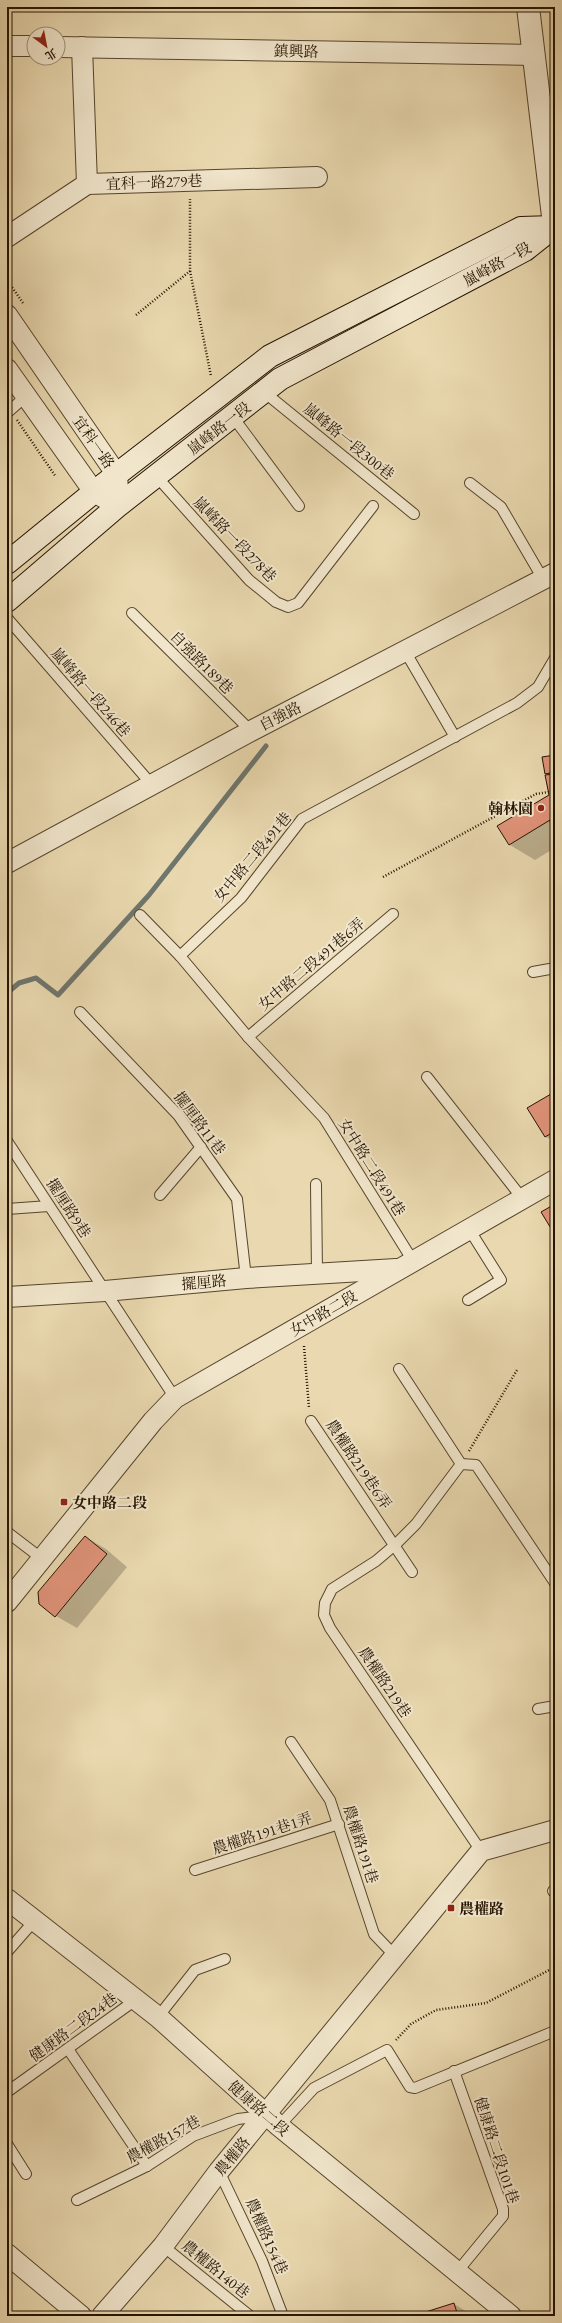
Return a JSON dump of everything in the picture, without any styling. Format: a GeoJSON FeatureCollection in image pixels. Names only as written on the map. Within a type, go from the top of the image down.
{"type":"FeatureCollection","features":[{"type":"Feature","properties":{"kind":"main road"},"geometry":{"type":"LineString","coordinates":[[528,7],[555,229]]}},
{"type":"Feature","properties":{"kind":"main road","name":"嵐峰路一段"},"geometry":{"type":"LineString","coordinates":[[7,563],[94,492],[270,356],[521,228],[555,229]]}},
{"type":"Feature","properties":{"kind":"main road","name":"嵐峰路一段"},"geometry":{"type":"LineString","coordinates":[[7,601],[119,506],[264,392],[300,368],[526,250],[555,229]]}},
{"type":"Feature","properties":{"kind":"street"},"geometry":{"type":"LineString","coordinates":[[7,46],[26,46]]}},
{"type":"Feature","properties":{"kind":"street","name":"鎮興路"},"geometry":{"type":"LineString","coordinates":[[66,46],[533,55]]}},
{"type":"Feature","properties":{"kind":"street"},"geometry":{"type":"LineString","coordinates":[[82,47],[87,184]]}},
{"type":"Feature","properties":{"kind":"street","name":"宜科一路279巷"},"geometry":{"type":"LineString","coordinates":[[7,237],[87,184],[317,177]]}},
{"type":"Feature","properties":{"kind":"street","name":"宜科一路"},"geometry":{"type":"LineString","coordinates":[[7,315],[117,475],[119,506]]}},
{"type":"Feature","properties":{"kind":"street","name":"宜科一路"},"geometry":{"type":"LineString","coordinates":[[7,369],[94,492],[119,506]]}},
{"type":"Feature","properties":{"kind":"street","name":"自強路"},"geometry":{"type":"LineString","coordinates":[[7,863],[153,786],[251,731],[549,576]]}},
{"type":"Feature","properties":{"kind":"street","name":"女中路二段"},"geometry":{"type":"LineString","coordinates":[[7,1602],[153,1421],[175,1398],[555,1180]]}},
{"type":"Feature","properties":{"kind":"street","name":"擺厘路"},"geometry":{"type":"LineString","coordinates":[[7,1297],[105,1291],[246,1278],[318,1274],[407,1265]]}},
{"type":"Feature","properties":{"kind":"street"},"geometry":{"type":"LineString","coordinates":[[481,1852],[555,1830]]}},
{"type":"Feature","properties":{"kind":"street","name":"農權路"},"geometry":{"type":"LineString","coordinates":[[102,2316],[163,2246],[219,2170],[273,2121],[396,1957],[481,1852]]}},
{"type":"Feature","properties":{"kind":"street","name":"健康路二段"},"geometry":{"type":"LineString","coordinates":[[7,1899],[137,1999],[273,2121],[511,2316]]}},
{"type":"Feature","properties":{"kind":"street"},"geometry":{"type":"LineString","coordinates":[[7,2254],[81,2316]]}},
{"type":"Feature","properties":{"kind":"lane","name":"嵐峰路一段300巷"},"geometry":{"type":"LineString","coordinates":[[264,392],[414,514]]}},
{"type":"Feature","properties":{"kind":"lane"},"geometry":{"type":"LineString","coordinates":[[9,412],[26,396]]}},
{"type":"Feature","properties":{"kind":"lane"},"geometry":{"type":"LineString","coordinates":[[233,417],[300,506]]}},
{"type":"Feature","properties":{"kind":"lane","name":"嵐峰路一段278巷"},"geometry":{"type":"LineString","coordinates":[[157,477],[249,580],[276,602],[288,607],[298,603],[373,506]]}},
{"type":"Feature","properties":{"kind":"lane"},"geometry":{"type":"LineString","coordinates":[[470,483],[501,507],[549,576]]}},
{"type":"Feature","properties":{"kind":"lane","name":"自強路189巷"},"geometry":{"type":"LineString","coordinates":[[132,613],[251,731]]}},
{"type":"Feature","properties":{"kind":"lane","name":"嵐峰路一段246巷"},"geometry":{"type":"LineString","coordinates":[[7,618],[153,786]]}},
{"type":"Feature","properties":{"kind":"lane"},"geometry":{"type":"LineString","coordinates":[[405,651],[455,737]]}},
{"type":"Feature","properties":{"kind":"lane","name":"女中路二段491巷"},"geometry":{"type":"LineString","coordinates":[[407,1265],[324,1118],[248,1037],[180,956],[241,898],[302,819],[517,704],[538,687],[555,658]]}},
{"type":"Feature","properties":{"kind":"lane","name":"女中路二段491巷6弄"},"geometry":{"type":"LineString","coordinates":[[248,1037],[393,914]]}},
{"type":"Feature","properties":{"kind":"lane"},"geometry":{"type":"LineString","coordinates":[[140,915],[180,956]]}},
{"type":"Feature","properties":{"kind":"lane"},"geometry":{"type":"LineString","coordinates":[[533,972],[555,968]]}},
{"type":"Feature","properties":{"kind":"lane","name":"擺厘路11巷"},"geometry":{"type":"LineString","coordinates":[[80,1012],[178,1115],[237,1199],[246,1278]]}},
{"type":"Feature","properties":{"kind":"lane"},"geometry":{"type":"LineString","coordinates":[[427,1077],[522,1198]]}},
{"type":"Feature","properties":{"kind":"lane","name":"擺厘路9巷"},"geometry":{"type":"LineString","coordinates":[[7,1141],[175,1398]]}},
{"type":"Feature","properties":{"kind":"lane"},"geometry":{"type":"LineString","coordinates":[[160,1195],[201,1147]]}},
{"type":"Feature","properties":{"kind":"lane"},"geometry":{"type":"LineString","coordinates":[[316,1184],[318,1274]]}},
{"type":"Feature","properties":{"kind":"lane"},"geometry":{"type":"LineString","coordinates":[[7,1209],[49,1206]]}},
{"type":"Feature","properties":{"kind":"lane"},"geometry":{"type":"LineString","coordinates":[[468,1300],[501,1280],[469,1229]]}},
{"type":"Feature","properties":{"kind":"lane"},"geometry":{"type":"LineString","coordinates":[[399,1369],[461,1464]]}},
{"type":"Feature","properties":{"kind":"lane","name":"農權路219巷6弄"},"geometry":{"type":"LineString","coordinates":[[311,1421],[396,1544],[412,1572]]}},
{"type":"Feature","properties":{"kind":"lane"},"geometry":{"type":"LineString","coordinates":[[396,1544],[416,1524],[461,1464]]}},
{"type":"Feature","properties":{"kind":"lane"},"geometry":{"type":"LineString","coordinates":[[461,1464],[476,1464],[554,1579]]}},
{"type":"Feature","properties":{"kind":"lane"},"geometry":{"type":"LineString","coordinates":[[7,1532],[41,1558]]}},
{"type":"Feature","properties":{"kind":"lane","name":"農權路219巷"},"geometry":{"type":"LineString","coordinates":[[396,1544],[376,1561],[332,1589],[325,1603],[324,1615],[330,1628],[481,1852]]}},
{"type":"Feature","properties":{"kind":"lane"},"geometry":{"type":"LineString","coordinates":[[538,1710],[555,1706]]}},
{"type":"Feature","properties":{"kind":"lane","name":"農權路191巷"},"geometry":{"type":"LineString","coordinates":[[291,1742],[330,1800],[374,1934],[396,1957]]}},
{"type":"Feature","properties":{"kind":"lane","name":"農權路191巷1弄"},"geometry":{"type":"LineString","coordinates":[[195,1870],[339,1824]]}},
{"type":"Feature","properties":{"kind":"lane"},"geometry":{"type":"LineString","coordinates":[[7,1952],[35,1920]]}},
{"type":"Feature","properties":{"kind":"lane"},"geometry":{"type":"LineString","coordinates":[[158,2017],[195,1970],[224,1959]]}},
{"type":"Feature","properties":{"kind":"lane","name":"健康路二段24巷"},"geometry":{"type":"LineString","coordinates":[[7,2092],[137,1999]]}},
{"type":"Feature","properties":{"kind":"lane"},"geometry":{"type":"LineString","coordinates":[[273,2121],[314,2088],[387,2050],[410,2087],[415,2088],[555,2031]]}},
{"type":"Feature","properties":{"kind":"lane"},"geometry":{"type":"LineString","coordinates":[[68,2049],[147,2166]]}},
{"type":"Feature","properties":{"kind":"lane","name":"健康路二段101巷"},"geometry":{"type":"LineString","coordinates":[[454,2072],[503,2209],[503,2216],[457,2272]]}},
{"type":"Feature","properties":{"kind":"lane","name":"農權路157巷"},"geometry":{"type":"LineString","coordinates":[[77,2200],[147,2166],[193,2136],[238,2119],[273,2121]]}},
{"type":"Feature","properties":{"kind":"lane"},"geometry":{"type":"LineString","coordinates":[[7,2144],[26,2174]]}},
{"type":"Feature","properties":{"kind":"lane","name":"農權路154巷"},"geometry":{"type":"LineString","coordinates":[[219,2170],[259,2254],[283,2316]]}},
{"type":"Feature","properties":{"kind":"lane","name":"農權路140巷"},"geometry":{"type":"LineString","coordinates":[[163,2246],[250,2316]]}},
{"type":"Feature","properties":{"kind":"path"},"geometry":{"type":"LineString","coordinates":[[190,181],[190,271],[215,397]]}},
{"type":"Feature","properties":{"kind":"path"},"geometry":{"type":"LineString","coordinates":[[136,315],[190,271]]}},
{"type":"Feature","properties":{"kind":"path"},"geometry":{"type":"LineString","coordinates":[[9,412],[56,477]]}},
{"type":"Feature","properties":{"kind":"path"},"geometry":{"type":"LineString","coordinates":[[383,877],[536,794],[555,791]]}},
{"type":"Feature","properties":{"kind":"path","name":"農權路219巷6弄"},"geometry":{"type":"LineString","coordinates":[[300,1326],[305,1352],[307,1393],[311,1421]]}},
{"type":"Feature","properties":{"kind":"path"},"geometry":{"type":"LineString","coordinates":[[461,1464],[517,1370]]}},
{"type":"Feature","properties":{"kind":"path"},"geometry":{"type":"LineString","coordinates":[[387,2050],[411,2024],[436,2010],[486,2003],[555,1967]]}},
{"type":"Feature","properties":{"kind":"building"},"geometry":{"type":"Polygon","coordinates":[[[555,755],[555,772],[545,774],[542,757],[555,755]]]}},
{"type":"Feature","properties":{"kind":"building","name":"翰林園"},"geometry":{"type":"Polygon","coordinates":[[[555,774],[555,837],[553,838],[550,820],[509,845],[497,826],[549,795],[545,775],[555,774]]]}},
{"type":"Feature","properties":{"kind":"building"},"geometry":{"type":"Polygon","coordinates":[[[555,839],[555,855],[553,855],[551,840],[555,839]]]}},
{"type":"Feature","properties":{"kind":"building"},"geometry":{"type":"Polygon","coordinates":[[[551,1094],[555,1101],[555,1131],[545,1137],[527,1108],[551,1094]]]}},
{"type":"Feature","properties":{"kind":"building"},"geometry":{"type":"Polygon","coordinates":[[[555,1204],[555,1235],[541,1212],[555,1204]]]}},
{"type":"Feature","properties":{"kind":"building"},"geometry":{"type":"Polygon","coordinates":[[[85,1536],[107,1554],[55,1617],[39,1604],[38,1592],[85,1536]]]}},
{"type":"Feature","properties":{"kind":"building"},"geometry":{"type":"Polygon","coordinates":[[[454,2303],[458,2316],[413,2316],[454,2303]]]}},
{"type":"Feature","properties":{"kind":"waterway"},"geometry":{"type":"LineString","coordinates":[[7,993],[19,983],[36,978],[58,995],[149,895],[266,746]]}},
{"type":"Feature","properties":{"kind":"place","name":"翰林園"},"geometry":{"type":"Point","coordinates":[541,808]}},
{"type":"Feature","properties":{"kind":"place","name":"女中路二段"},"geometry":{"type":"Point","coordinates":[64,1502]}},
{"type":"Feature","properties":{"kind":"place","name":"農權路"},"geometry":{"type":"Point","coordinates":[451,1908]}}]}
